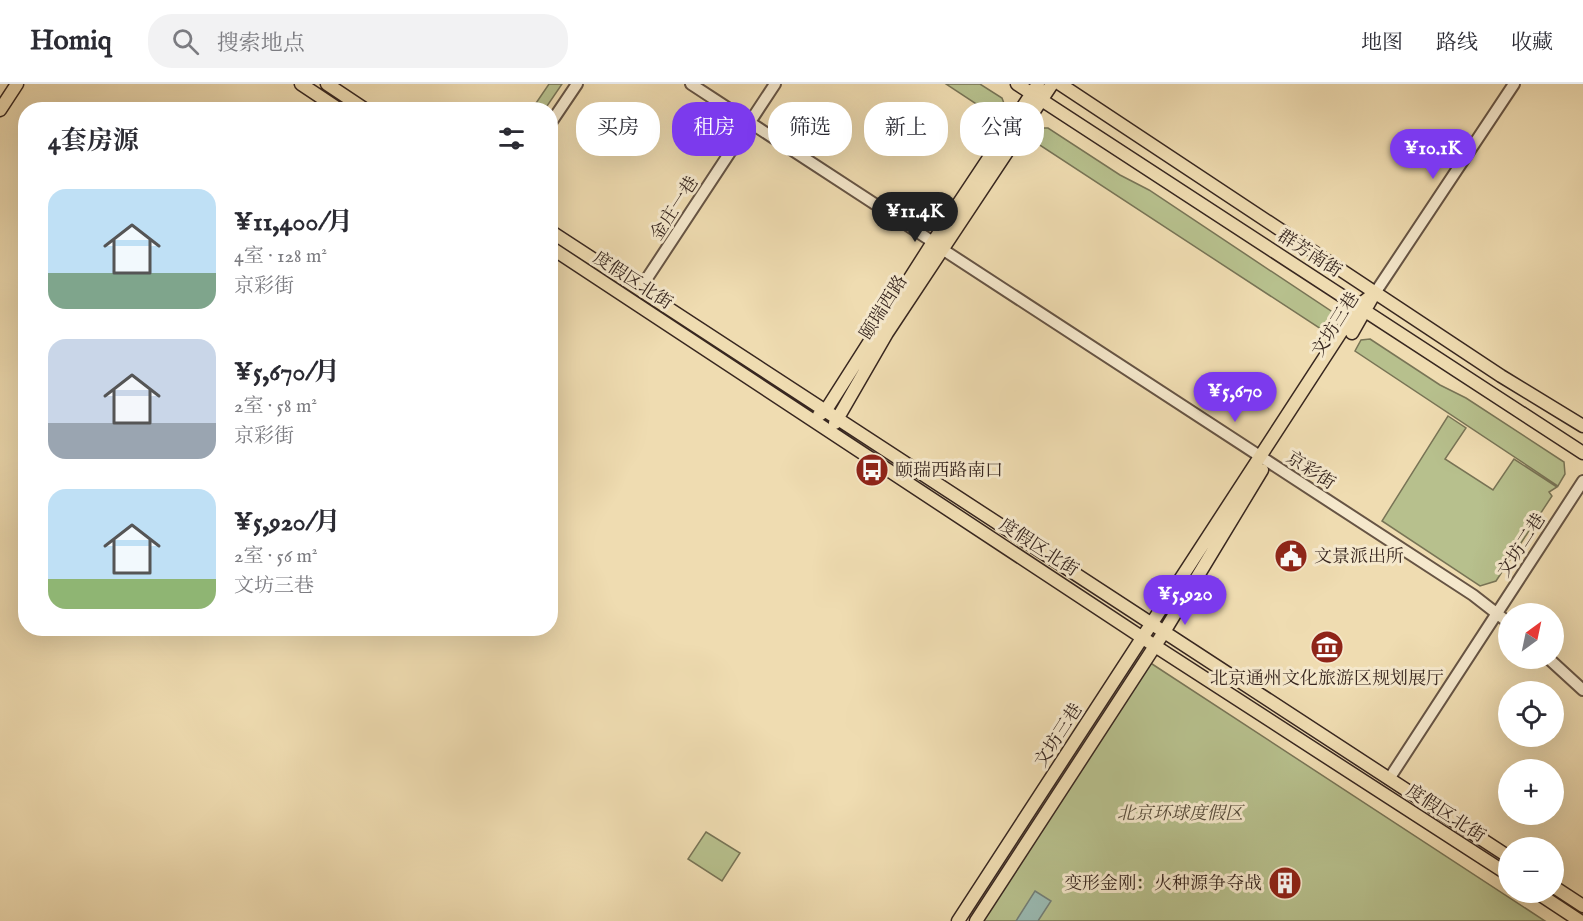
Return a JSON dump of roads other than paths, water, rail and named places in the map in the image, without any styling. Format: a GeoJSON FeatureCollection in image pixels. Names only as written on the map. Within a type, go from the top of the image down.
{"type":"FeatureCollection","features":[{"type":"Feature","properties":{"kind":"main road"},"geometry":{"type":"LineString","coordinates":[[0,96],[8,84]]}},
{"type":"Feature","properties":{"kind":"main road"},"geometry":{"type":"LineString","coordinates":[[0,110],[17,84]]}},
{"type":"Feature","properties":{"kind":"main road"},"geometry":{"type":"LineString","coordinates":[[301,84],[328,102]]}},
{"type":"Feature","properties":{"kind":"main road"},"geometry":{"type":"LineString","coordinates":[[327,84],[354,102]]}},
{"type":"Feature","properties":{"kind":"main road","name":"群芳南街"},"geometry":{"type":"LineString","coordinates":[[1017,84],[1037,92],[1583,453]]}},
{"type":"Feature","properties":{"kind":"main road","name":"颐瑞西路"},"geometry":{"type":"LineString","coordinates":[[812,420],[826,410],[938,246],[1037,92],[1052,84]]}},
{"type":"Feature","properties":{"kind":"main road","name":"群芳南街"},"geometry":{"type":"LineString","coordinates":[[1060,84],[1501,376],[1583,426]]}},
{"type":"Feature","properties":{"kind":"main road","name":"度假区北街"},"geometry":{"type":"LineString","coordinates":[[558,236],[1498,850]]}},
{"type":"Feature","properties":{"kind":"main road","name":"颐瑞西路"},"geometry":{"type":"LineString","coordinates":[[831,433],[837,418],[938,246]]}},
{"type":"Feature","properties":{"kind":"main road","name":"度假区北街"},"geometry":{"type":"LineString","coordinates":[[558,253],[1155,646],[1498,868]]}},
{"type":"Feature","properties":{"kind":"main road","name":"文坊三巷"},"geometry":{"type":"LineString","coordinates":[[958,921],[1151,624],[1375,293]]}},
{"type":"Feature","properties":{"kind":"main road","name":"文坊三巷"},"geometry":{"type":"LineString","coordinates":[[976,921],[1164,632],[1264,459]]}},
{"type":"Feature","properties":{"kind":"main road"},"geometry":{"type":"LineString","coordinates":[[1564,894],[1583,906]]}},
{"type":"Feature","properties":{"kind":"main road"},"geometry":{"type":"LineString","coordinates":[[1553,903],[1580,921]]}},
{"type":"Feature","properties":{"kind":"street"},"geometry":{"type":"LineString","coordinates":[[558,112],[576,84]]}},
{"type":"Feature","properties":{"kind":"street","name":"京彩街"},"geometry":{"type":"LineString","coordinates":[[691,84],[719,102]]}},
{"type":"Feature","properties":{"kind":"street","name":"金庄一巷"},"geometry":{"type":"LineString","coordinates":[[756,113],[775,84]]}},
{"type":"Feature","properties":{"kind":"street"},"geometry":{"type":"LineString","coordinates":[[1375,293],[1514,84]]}},
{"type":"Feature","properties":{"kind":"street","name":"京彩街"},"geometry":{"type":"LineString","coordinates":[[756,126],[1473,595],[1497,613]]}},
{"type":"Feature","properties":{"kind":"street","name":"金庄一巷"},"geometry":{"type":"LineString","coordinates":[[640,289],[728,156]]}},
{"type":"Feature","properties":{"kind":"street","name":"文坊二巷"},"geometry":{"type":"LineString","coordinates":[[1389,779],[1583,481]]}},
{"type":"Feature","properties":{"kind":"street"},"geometry":{"type":"LineString","coordinates":[[1560,669],[1583,690]]}},
{"type":"Feature","properties":{"kind":"water"},"geometry":{"type":"Polygon","coordinates":[[[1035,891],[1051,901],[1038,921],[1016,921],[1035,891]]]}},
{"type":"Feature","properties":{"kind":"place","name":"颐瑞西路南口"},"geometry":{"type":"Point","coordinates":[872,470]}},
{"type":"Feature","properties":{"kind":"place","name":"文景派出所"},"geometry":{"type":"Point","coordinates":[1291,556]}},
{"type":"Feature","properties":{"kind":"place","name":"北京通州文化旅游区规划展厅"},"geometry":{"type":"Point","coordinates":[1327,647]}},
{"type":"Feature","properties":{"kind":"place","name":"变形金刚：火种源争夺战"},"geometry":{"type":"Point","coordinates":[1285,883]}},
{"type":"Feature","properties":{"kind":"park label","name":"北京环球度假区"},"geometry":{"type":"Point","coordinates":[1180,813]}}]}
